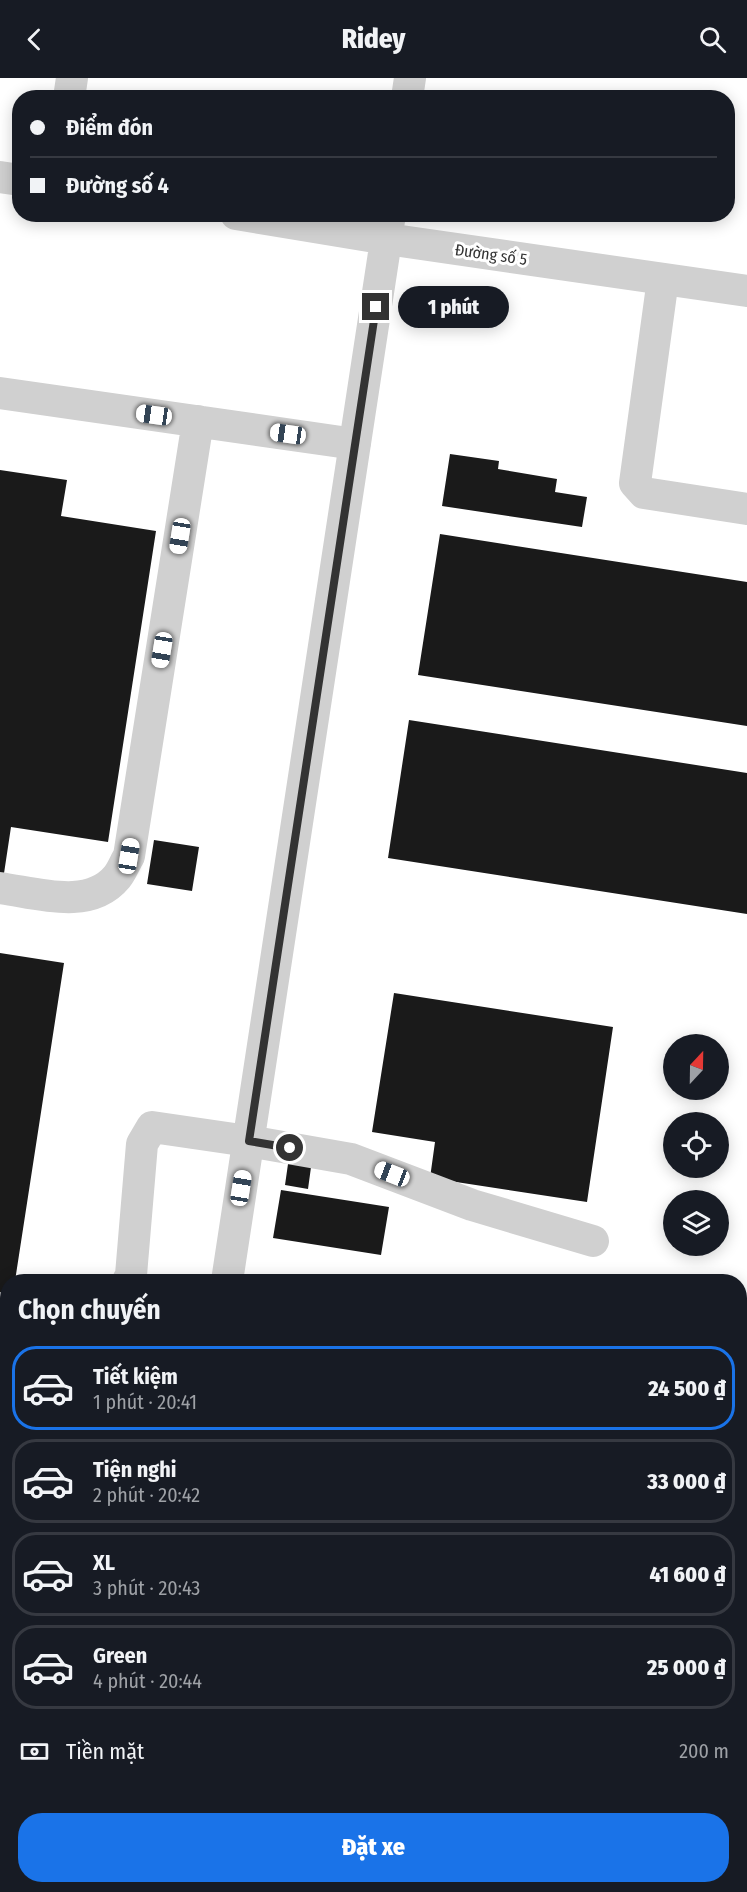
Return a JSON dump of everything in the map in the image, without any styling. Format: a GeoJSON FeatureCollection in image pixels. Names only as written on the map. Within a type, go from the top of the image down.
{"type":"FeatureCollection","features":[{"type":"Feature","properties":{"kind":"street","name":"Đường số 5"},"geometry":{"type":"LineString","coordinates":[[330,222],[388,227],[663,279],[747,291]]}},
{"type":"Feature","properties":{"kind":"street"},"geometry":{"type":"LineString","coordinates":[[228,1274],[388,227]]}},
{"type":"Feature","properties":{"kind":"street"},"geometry":{"type":"LineString","coordinates":[[663,279],[635,483],[644,493],[747,508]]}},
{"type":"Feature","properties":{"kind":"street"},"geometry":{"type":"LineString","coordinates":[[0,393],[355,444]]}},
{"type":"Feature","properties":{"kind":"street"},"geometry":{"type":"LineString","coordinates":[[0,888],[73,898],[100,891],[117,877],[129,856],[198,421]]}},
{"type":"Feature","properties":{"kind":"street"},"geometry":{"type":"LineString","coordinates":[[131,1274],[142,1144],[152,1127],[351,1159],[472,1205],[593,1241]]}},
{"type":"Feature","properties":{"kind":"building"},"geometry":{"type":"Polygon","coordinates":[[[450,454],[499,461],[498,469],[557,479],[555,492],[587,497],[582,527],[442,506],[450,454]]]}},
{"type":"Feature","properties":{"kind":"building"},"geometry":{"type":"Polygon","coordinates":[[[0,470],[67,480],[61,516],[156,531],[108,842],[11,827],[3,880],[0,880],[0,470]]]}},
{"type":"Feature","properties":{"kind":"building"},"geometry":{"type":"Polygon","coordinates":[[[440,534],[747,582],[747,726],[418,675],[440,534]]]}},
{"type":"Feature","properties":{"kind":"building"},"geometry":{"type":"Polygon","coordinates":[[[409,720],[747,773],[747,914],[388,858],[409,720]]]}},
{"type":"Feature","properties":{"kind":"building"},"geometry":{"type":"Polygon","coordinates":[[[154,840],[199,847],[192,891],[147,884],[154,840]]]}},
{"type":"Feature","properties":{"kind":"building"},"geometry":{"type":"Polygon","coordinates":[[[0,953],[64,963],[16,1274],[0,1274],[0,953]]]}},
{"type":"Feature","properties":{"kind":"building"},"geometry":{"type":"Polygon","coordinates":[[[394,993],[613,1027],[587,1202],[430,1178],[435,1142],[372,1132],[394,993]]]}},
{"type":"Feature","properties":{"kind":"building"},"geometry":{"type":"Polygon","coordinates":[[[289,1157],[312,1160],[308,1189],[285,1185],[289,1157]]]}},
{"type":"Feature","properties":{"kind":"building"},"geometry":{"type":"Polygon","coordinates":[[[281,1190],[389,1207],[381,1255],[273,1238],[281,1190]]]}},
{"type":"Feature","properties":{"kind":"route"},"geometry":{"type":"LineString","coordinates":[[290,1148],[249,1141],[376,307]]}}]}
